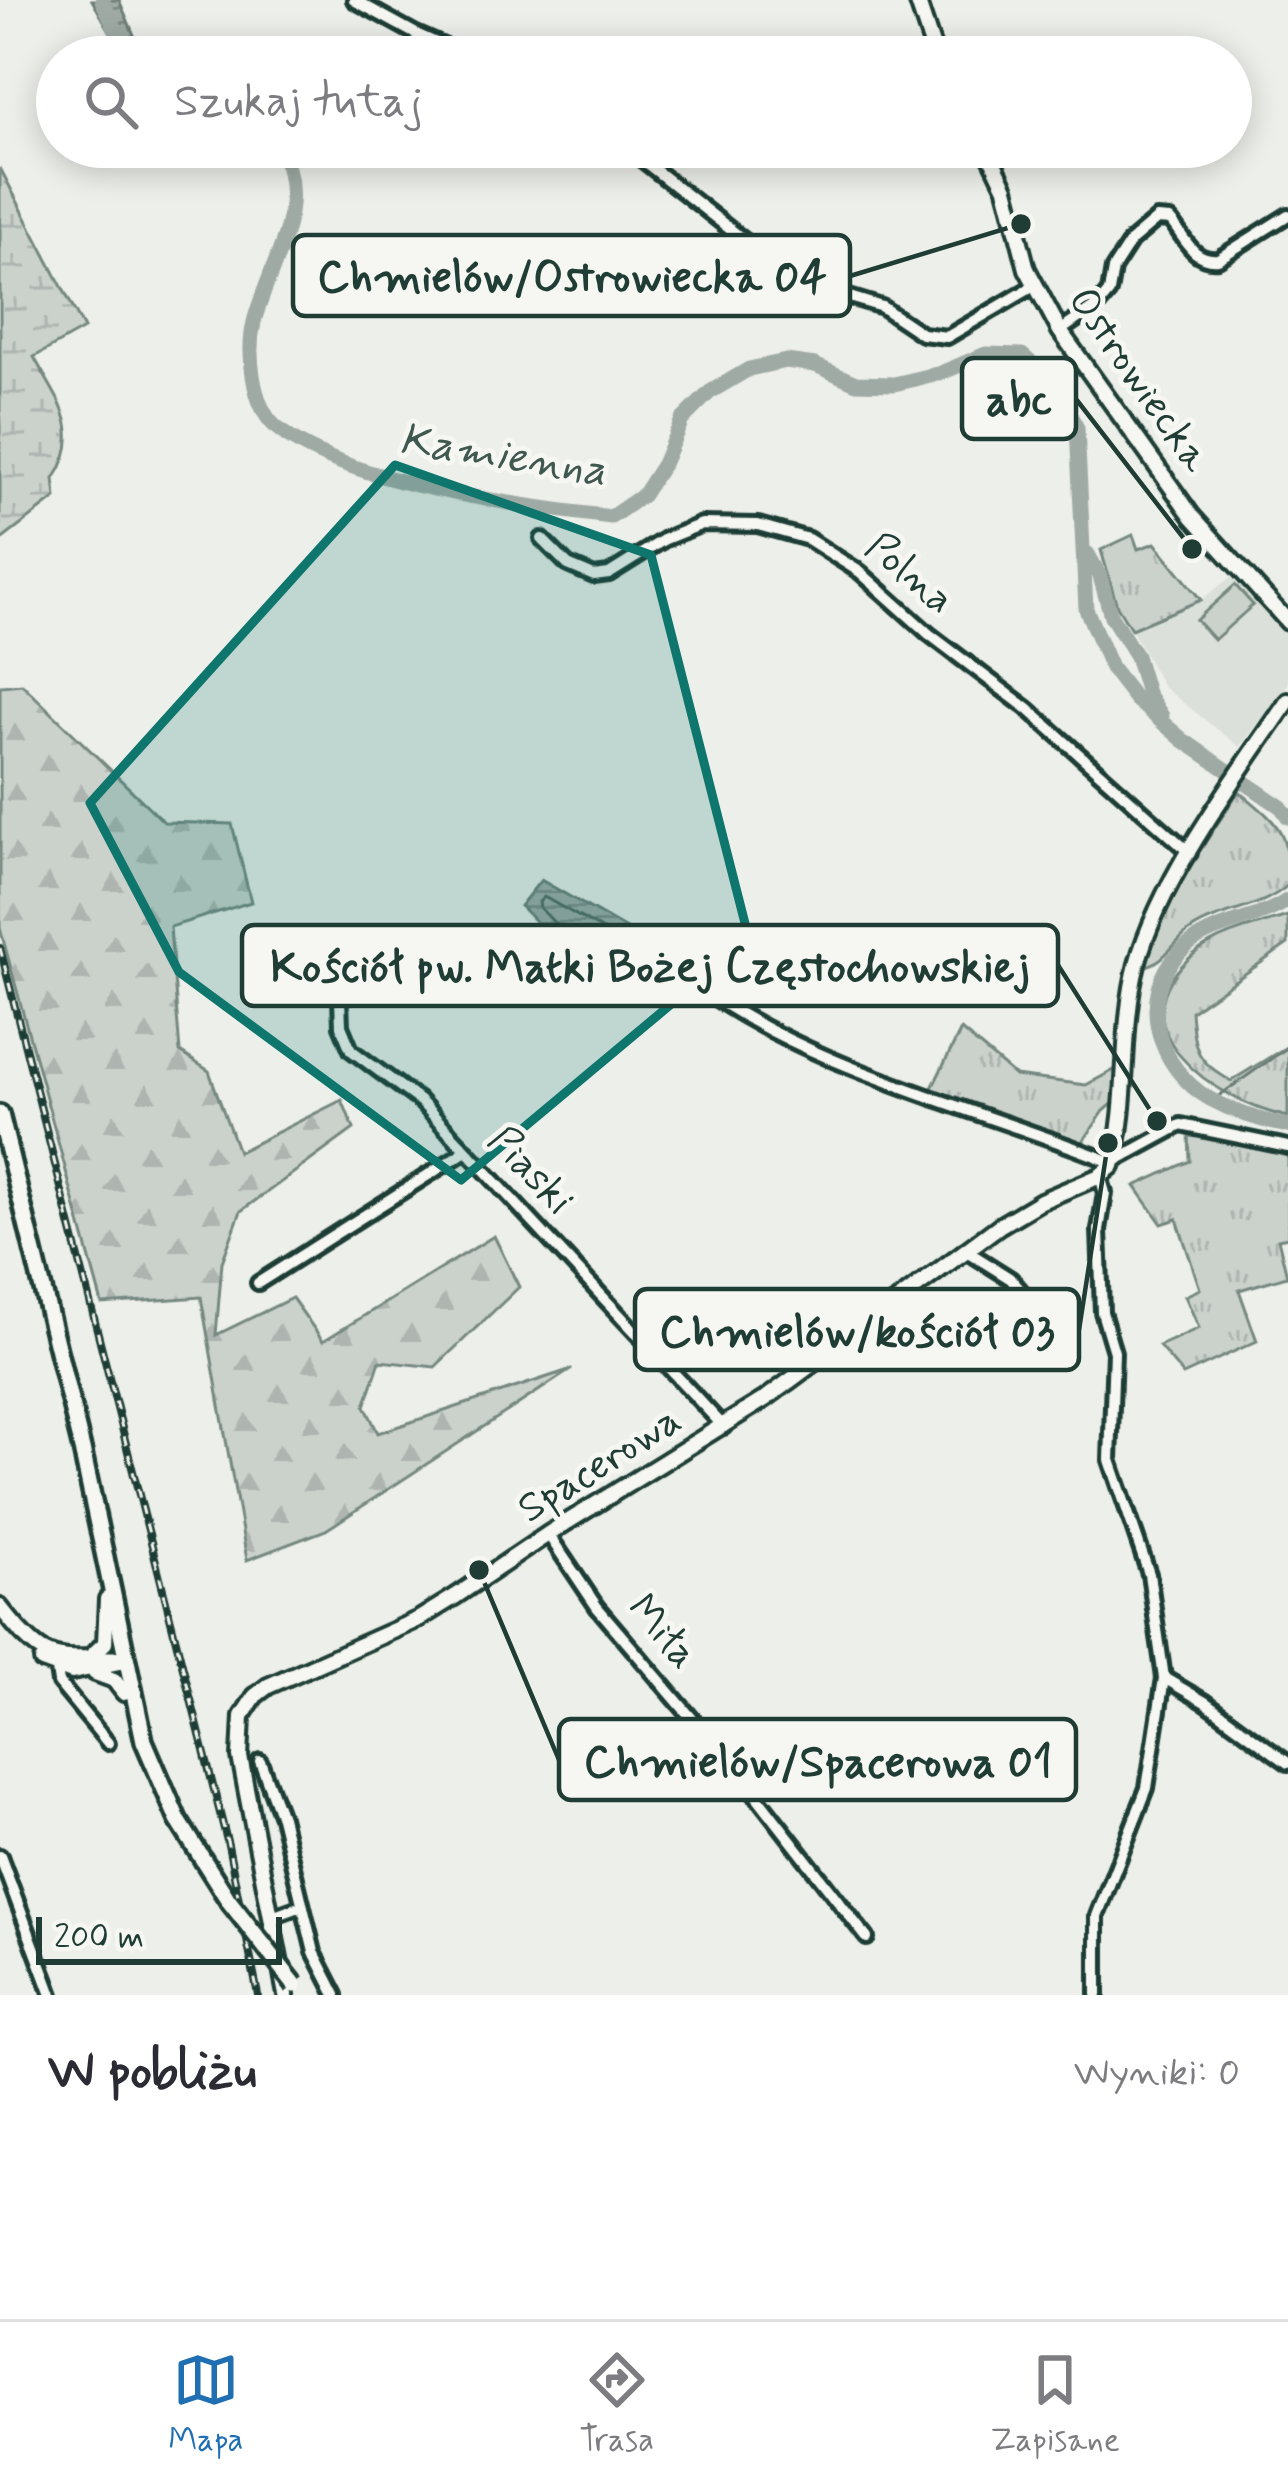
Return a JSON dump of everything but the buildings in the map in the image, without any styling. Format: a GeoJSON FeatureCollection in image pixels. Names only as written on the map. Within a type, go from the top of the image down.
{"type":"FeatureCollection","features":[{"type":"Feature","properties":{"kind":"main road"},"geometry":{"type":"LineString","coordinates":[[0,1114],[67,1384],[138,1752],[158,1803],[190,1856],[297,1993]]}},
{"type":"Feature","properties":{"kind":"main road"},"geometry":{"type":"LineString","coordinates":[[98,1528],[120,1660],[144,1742],[164,1794],[229,1901]]}},
{"type":"Feature","properties":{"kind":"street"},"geometry":{"type":"LineString","coordinates":[[354,0],[421,36]]}},
{"type":"Feature","properties":{"kind":"street"},"geometry":{"type":"LineString","coordinates":[[917,0],[929,36]]}},
{"type":"Feature","properties":{"kind":"street"},"geometry":{"type":"LineString","coordinates":[[653,168],[773,263],[833,292],[882,307],[922,334],[947,337],[1034,286]]}},
{"type":"Feature","properties":{"kind":"street","name":"Ostrowiecka"},"geometry":{"type":"LineString","coordinates":[[996,168],[1034,286],[1060,331],[1192,516],[1288,622]]}},
{"type":"Feature","properties":{"kind":"street"},"geometry":{"type":"LineString","coordinates":[[1060,331],[1099,304],[1131,241],[1157,219],[1170,220],[1190,249],[1209,260],[1288,214]]}},
{"type":"Feature","properties":{"kind":"street","name":"Polna"},"geometry":{"type":"LineString","coordinates":[[542,539],[582,573],[600,576],[702,524],[758,525],[808,539],[860,572],[929,634],[1028,709],[1190,853]]}},
{"type":"Feature","properties":{"kind":"street"},"geometry":{"type":"LineString","coordinates":[[1113,1162],[1137,967],[1154,919],[1190,853],[1288,701]]}},
{"type":"Feature","properties":{"kind":"street","name":"Piaski"},"geometry":{"type":"LineString","coordinates":[[338,946],[345,1040],[374,1069],[421,1102],[724,1426]]}},
{"type":"Feature","properties":{"kind":"street"},"geometry":{"type":"LineString","coordinates":[[695,984],[753,1024],[909,1089],[1113,1162],[1181,1125],[1288,1147]]}},
{"type":"Feature","properties":{"kind":"street"},"geometry":{"type":"LineString","coordinates":[[258,1283],[466,1150]]}},
{"type":"Feature","properties":{"kind":"street","name":"Spacerowa"},"geometry":{"type":"LineString","coordinates":[[297,1993],[272,1917],[239,1742],[242,1716],[255,1696],[282,1678],[419,1619],[724,1426],[965,1250],[1041,1201],[1100,1176],[1113,1162]]}},
{"type":"Feature","properties":{"kind":"street"},"geometry":{"type":"LineString","coordinates":[[1097,1995],[1097,1916],[1147,1788],[1163,1678],[1153,1590],[1109,1460],[1114,1352],[1102,1312],[1099,1230],[1106,1193],[1100,1176]]}},
{"type":"Feature","properties":{"kind":"street"},"geometry":{"type":"LineString","coordinates":[[965,1250],[1011,1279],[1033,1305]]}},
{"type":"Feature","properties":{"kind":"street","name":"Miła"},"geometry":{"type":"LineString","coordinates":[[548,1534],[568,1570],[753,1791],[867,1938]]}},
{"type":"Feature","properties":{"kind":"street"},"geometry":{"type":"LineString","coordinates":[[86,1665],[105,1643],[107,1599]]}},
{"type":"Feature","properties":{"kind":"street"},"geometry":{"type":"LineString","coordinates":[[5,1614],[56,1663],[120,1660]]}},
{"type":"Feature","properties":{"kind":"street"},"geometry":{"type":"LineString","coordinates":[[56,1663],[59,1683],[108,1743]]}},
{"type":"Feature","properties":{"kind":"street"},"geometry":{"type":"LineString","coordinates":[[86,1665],[108,1676],[124,1694]]}},
{"type":"Feature","properties":{"kind":"street"},"geometry":{"type":"LineString","coordinates":[[1163,1678],[1205,1702],[1288,1763]]}},
{"type":"Feature","properties":{"kind":"street"},"geometry":{"type":"LineString","coordinates":[[260,1761],[281,1817],[318,1962],[335,1995]]}},
{"type":"Feature","properties":{"kind":"street"},"geometry":{"type":"LineString","coordinates":[[0,1856],[52,1995]]}},
{"type":"Feature","properties":{"kind":"street"},"geometry":{"type":"LineString","coordinates":[[264,1876],[292,1870]]}},
{"type":"Feature","properties":{"kind":"street"},"geometry":{"type":"LineString","coordinates":[[272,1917],[302,1906]]}},
{"type":"Feature","properties":{"kind":"highlighted area"},"geometry":{"type":"Polygon","coordinates":[[[395,465],[651,555],[749,939],[461,1180],[179,972],[90,803],[395,465]]]}},
{"type":"Feature","properties":{"kind":"shaded area"},"geometry":{"type":"Polygon","coordinates":[[[1231,577],[1288,637],[1288,684],[1240,747],[1163,687],[1131,629],[1201,600],[1231,577]]]}},
{"type":"Feature","properties":{"kind":"green space"},"geometry":{"type":"Polygon","coordinates":[[[0,168],[84,329],[34,357],[59,402],[68,431],[68,446],[54,479],[56,498],[0,541],[0,168]]]}},
{"type":"Feature","properties":{"kind":"green space"},"geometry":{"type":"Polygon","coordinates":[[[1133,535],[1138,549],[1155,543],[1201,600],[1131,629],[1117,606],[1101,550],[1133,535]]]}},
{"type":"Feature","properties":{"kind":"green space"},"geometry":{"type":"Polygon","coordinates":[[[1235,585],[1253,605],[1214,640],[1196,620],[1235,585]]]}},
{"type":"Feature","properties":{"kind":"green space"},"geometry":{"type":"Polygon","coordinates":[[[22,684],[164,822],[232,824],[251,902],[170,927],[180,1052],[209,1071],[238,1152],[342,1100],[354,1129],[241,1211],[222,1262],[216,1335],[292,1298],[323,1341],[494,1236],[519,1287],[435,1367],[380,1361],[365,1406],[378,1433],[572,1369],[326,1530],[247,1560],[201,1297],[102,1304],[0,928],[0,686],[22,684]]]}},
{"type":"Feature","properties":{"kind":"green space"},"geometry":{"type":"Polygon","coordinates":[[[1239,791],[1279,830],[1288,885],[1266,899],[1203,923],[1146,966],[1174,896],[1239,791]]]}},
{"type":"Feature","properties":{"kind":"green space"},"geometry":{"type":"Polygon","coordinates":[[[1288,916],[1288,944],[1191,1011],[1199,1053],[1231,1081],[1288,1046],[1288,1117],[1231,1096],[1204,1078],[1182,1058],[1167,1034],[1162,1009],[1170,982],[1194,954],[1226,936],[1288,916]]]}},
{"type":"Feature","properties":{"kind":"green space"},"geometry":{"type":"Polygon","coordinates":[[[961,1030],[1015,1076],[1086,1085],[1120,1067],[1116,1101],[1080,1146],[930,1092],[961,1030]]]}},
{"type":"Feature","properties":{"kind":"green space"},"geometry":{"type":"Polygon","coordinates":[[[1189,1131],[1288,1155],[1288,1237],[1278,1239],[1287,1276],[1239,1290],[1257,1341],[1183,1375],[1159,1346],[1199,1328],[1185,1296],[1200,1289],[1177,1219],[1162,1224],[1135,1186],[1190,1161],[1189,1131]]]}},
{"type":"Feature","properties":{"kind":"water"},"geometry":{"type":"Polygon","coordinates":[[[92,0],[119,0],[134,35],[113,36],[92,0]]]}},
{"type":"Feature","properties":{"kind":"water"},"geometry":{"type":"Polygon","coordinates":[[[541,880],[640,937],[640,952],[621,975],[606,975],[578,962],[520,906],[541,880]]]}},
{"type":"Feature","properties":{"kind":"waterway","name":"Kamienna"},"geometry":{"type":"LineString","coordinates":[[102,0],[119,36]]}},
{"type":"Feature","properties":{"kind":"waterway","name":"Kamienna"},"geometry":{"type":"LineString","coordinates":[[288,168],[290,213],[254,322],[251,348],[261,406],[276,427],[305,447],[387,477],[484,499],[611,517],[643,495],[682,420],[710,392],[749,369],[786,361],[815,365],[856,383],[894,384],[941,373],[986,354],[1022,355],[1052,381],[1077,428],[1086,609],[1111,668],[1135,699],[1183,740],[1281,807],[1288,817]]}},
{"type":"Feature","properties":{"kind":"waterway","name":"Kamienna"},"geometry":{"type":"LineString","coordinates":[[1088,554],[1111,616],[1136,656],[1147,693],[1162,716]]}},
{"type":"Feature","properties":{"kind":"waterway","name":"Kamienna"},"geometry":{"type":"LineString","coordinates":[[1288,900],[1193,941],[1167,969],[1156,1010],[1165,1051],[1192,1086],[1229,1108],[1288,1126]]}},
{"type":"Feature","properties":{"kind":"waterway"},"geometry":{"type":"LineString","coordinates":[[1213,1100],[1288,1047]]}},
{"type":"Feature","properties":{"kind":"railway"},"geometry":{"type":"LineString","coordinates":[[0,948],[228,1845],[258,1995]]}},
{"type":"Feature","properties":{"kind":"place","name":"Chmielów/Ostrowiecka 04"},"geometry":{"type":"Point","coordinates":[1021,224]}},
{"type":"Feature","properties":{"kind":"place","name":"abc"},"geometry":{"type":"Point","coordinates":[1192,549]}},
{"type":"Feature","properties":{"kind":"place","name":"Kościół pw. Matki Bożej Częstochowskiej"},"geometry":{"type":"Point","coordinates":[1157,1121]}},
{"type":"Feature","properties":{"kind":"place","name":"Chmielów/kościół 03"},"geometry":{"type":"Point","coordinates":[1108,1143]}},
{"type":"Feature","properties":{"kind":"place","name":"Chmielów/Spacerowa 01"},"geometry":{"type":"Point","coordinates":[479,1570]}}]}
